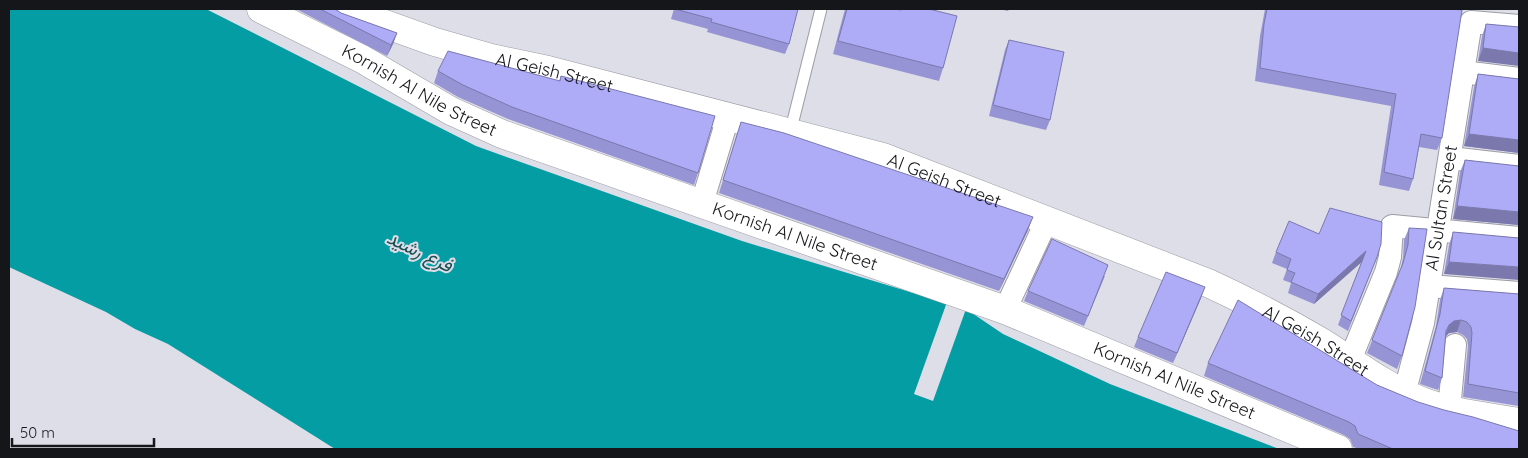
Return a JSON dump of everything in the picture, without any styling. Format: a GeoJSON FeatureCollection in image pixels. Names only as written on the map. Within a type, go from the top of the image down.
{"type":"FeatureCollection","features":[{"type":"Feature","properties":{"kind":"main road","name":"Kornish Al Nile Street"},"geometry":{"type":"LineString","coordinates":[[261,9],[362,60],[451,111],[502,134],[1005,310],[1338,449]]}},
{"type":"Feature","properties":{"kind":"main road","name":"Al Geish Street"},"geometry":{"type":"LineString","coordinates":[[343,9],[435,42],[854,149],[902,164],[1208,283],[1295,326],[1350,360],[1376,379],[1404,394],[1449,410],[1519,422]]}},
{"type":"Feature","properties":{"kind":"street","name":"Al Sultan Street"},"geometry":{"type":"LineString","coordinates":[[1404,394],[1423,322],[1471,22],[1519,26]]}},
{"type":"Feature","properties":{"kind":"street"},"geometry":{"type":"LineString","coordinates":[[1463,72],[1519,79]]}},
{"type":"Feature","properties":{"kind":"street"},"geometry":{"type":"LineString","coordinates":[[702,204],[728,117]]}},
{"type":"Feature","properties":{"kind":"street"},"geometry":{"type":"LineString","coordinates":[[1450,158],[1519,166]]}},
{"type":"Feature","properties":{"kind":"street"},"geometry":{"type":"LineString","coordinates":[[1005,310],[1047,220]]}},
{"type":"Feature","properties":{"kind":"street"},"geometry":{"type":"LineString","coordinates":[[1350,360],[1386,272],[1390,257],[1392,226],[1519,238]]}},
{"type":"Feature","properties":{"kind":"street"},"geometry":{"type":"LineString","coordinates":[[1429,286],[1519,293]]}},
{"type":"Feature","properties":{"kind":"street"},"geometry":{"type":"LineString","coordinates":[[1449,410],[1455,345]]}},
{"type":"Feature","properties":{"kind":"lane"},"geometry":{"type":"LineString","coordinates":[[790,133],[822,9]]}},
{"type":"Feature","properties":{"kind":"water","name":"فرع رشيد"},"geometry":{"type":"Polygon","coordinates":[[[9,9],[206,9],[476,146],[742,241],[966,309],[1003,334],[1110,384],[1279,449],[335,449],[168,344],[135,329],[106,312],[9,267],[9,9]]]}},
{"type":"Feature","properties":{"kind":"pier"},"geometry":{"type":"Polygon","coordinates":[[[947,302],[966,309],[933,401],[914,394],[947,302]]]}},
{"type":"Feature","properties":{"kind":"building"},"geometry":{"type":"Polygon","coordinates":[[[320,9],[335,9],[341,13],[397,33],[391,45],[320,9]]]}},
{"type":"Feature","properties":{"kind":"building"},"geometry":{"type":"Polygon","coordinates":[[[675,9],[798,9],[789,44],[711,22],[712,19],[675,9]]]}},
{"type":"Feature","properties":{"kind":"building"},"geometry":{"type":"Polygon","coordinates":[[[847,9],[929,9],[957,16],[943,68],[838,41],[847,9]]]}},
{"type":"Feature","properties":{"kind":"building"},"geometry":{"type":"Polygon","coordinates":[[[1267,9],[1462,10],[1442,138],[1421,134],[1413,179],[1384,172],[1396,94],[1260,68],[1267,9]]]}},
{"type":"Feature","properties":{"kind":"building"},"geometry":{"type":"Polygon","coordinates":[[[1486,24],[1519,27],[1519,53],[1483,48],[1486,24]]]}},
{"type":"Feature","properties":{"kind":"building"},"geometry":{"type":"Polygon","coordinates":[[[1009,40],[1064,52],[1050,120],[993,105],[1009,40]]]}},
{"type":"Feature","properties":{"kind":"building"},"geometry":{"type":"Polygon","coordinates":[[[448,51],[560,81],[561,76],[715,116],[698,173],[512,107],[463,85],[438,71],[448,51]]]}},
{"type":"Feature","properties":{"kind":"building"},"geometry":{"type":"Polygon","coordinates":[[[1478,74],[1519,79],[1519,140],[1469,134],[1478,74]]]}},
{"type":"Feature","properties":{"kind":"building"},"geometry":{"type":"Polygon","coordinates":[[[741,122],[784,133],[1033,217],[1004,279],[723,180],[741,122]]]}},
{"type":"Feature","properties":{"kind":"building"},"geometry":{"type":"Polygon","coordinates":[[[1465,160],[1519,166],[1519,212],[1457,206],[1465,160]]]}},
{"type":"Feature","properties":{"kind":"building"},"geometry":{"type":"Polygon","coordinates":[[[1330,208],[1382,222],[1381,244],[1377,257],[1351,321],[1341,315],[1366,251],[1318,294],[1291,282],[1295,273],[1287,270],[1291,259],[1276,252],[1289,221],[1319,234],[1330,208]]]}},
{"type":"Feature","properties":{"kind":"building"},"geometry":{"type":"Polygon","coordinates":[[[1409,228],[1427,229],[1415,307],[1402,356],[1372,340],[1403,263],[1408,245],[1409,228]]]}},
{"type":"Feature","properties":{"kind":"building"},"geometry":{"type":"Polygon","coordinates":[[[1453,232],[1519,238],[1519,267],[1449,262],[1453,232]]]}},
{"type":"Feature","properties":{"kind":"building"},"geometry":{"type":"Polygon","coordinates":[[[1052,239],[1108,265],[1088,316],[1028,291],[1052,239]]]}},
{"type":"Feature","properties":{"kind":"building"},"geometry":{"type":"Polygon","coordinates":[[[1166,272],[1205,287],[1177,353],[1138,337],[1166,272]]]}},
{"type":"Feature","properties":{"kind":"building"},"geometry":{"type":"Polygon","coordinates":[[[1444,288],[1519,294],[1519,393],[1468,384],[1472,333],[1471,327],[1467,322],[1461,320],[1454,321],[1446,331],[1442,378],[1425,371],[1440,314],[1444,288]]]}},
{"type":"Feature","properties":{"kind":"building"},"geometry":{"type":"Polygon","coordinates":[[[1238,300],[1377,385],[1418,402],[1519,431],[1519,449],[1393,449],[1358,434],[1355,426],[1349,422],[1208,363],[1238,300]]]}}]}
